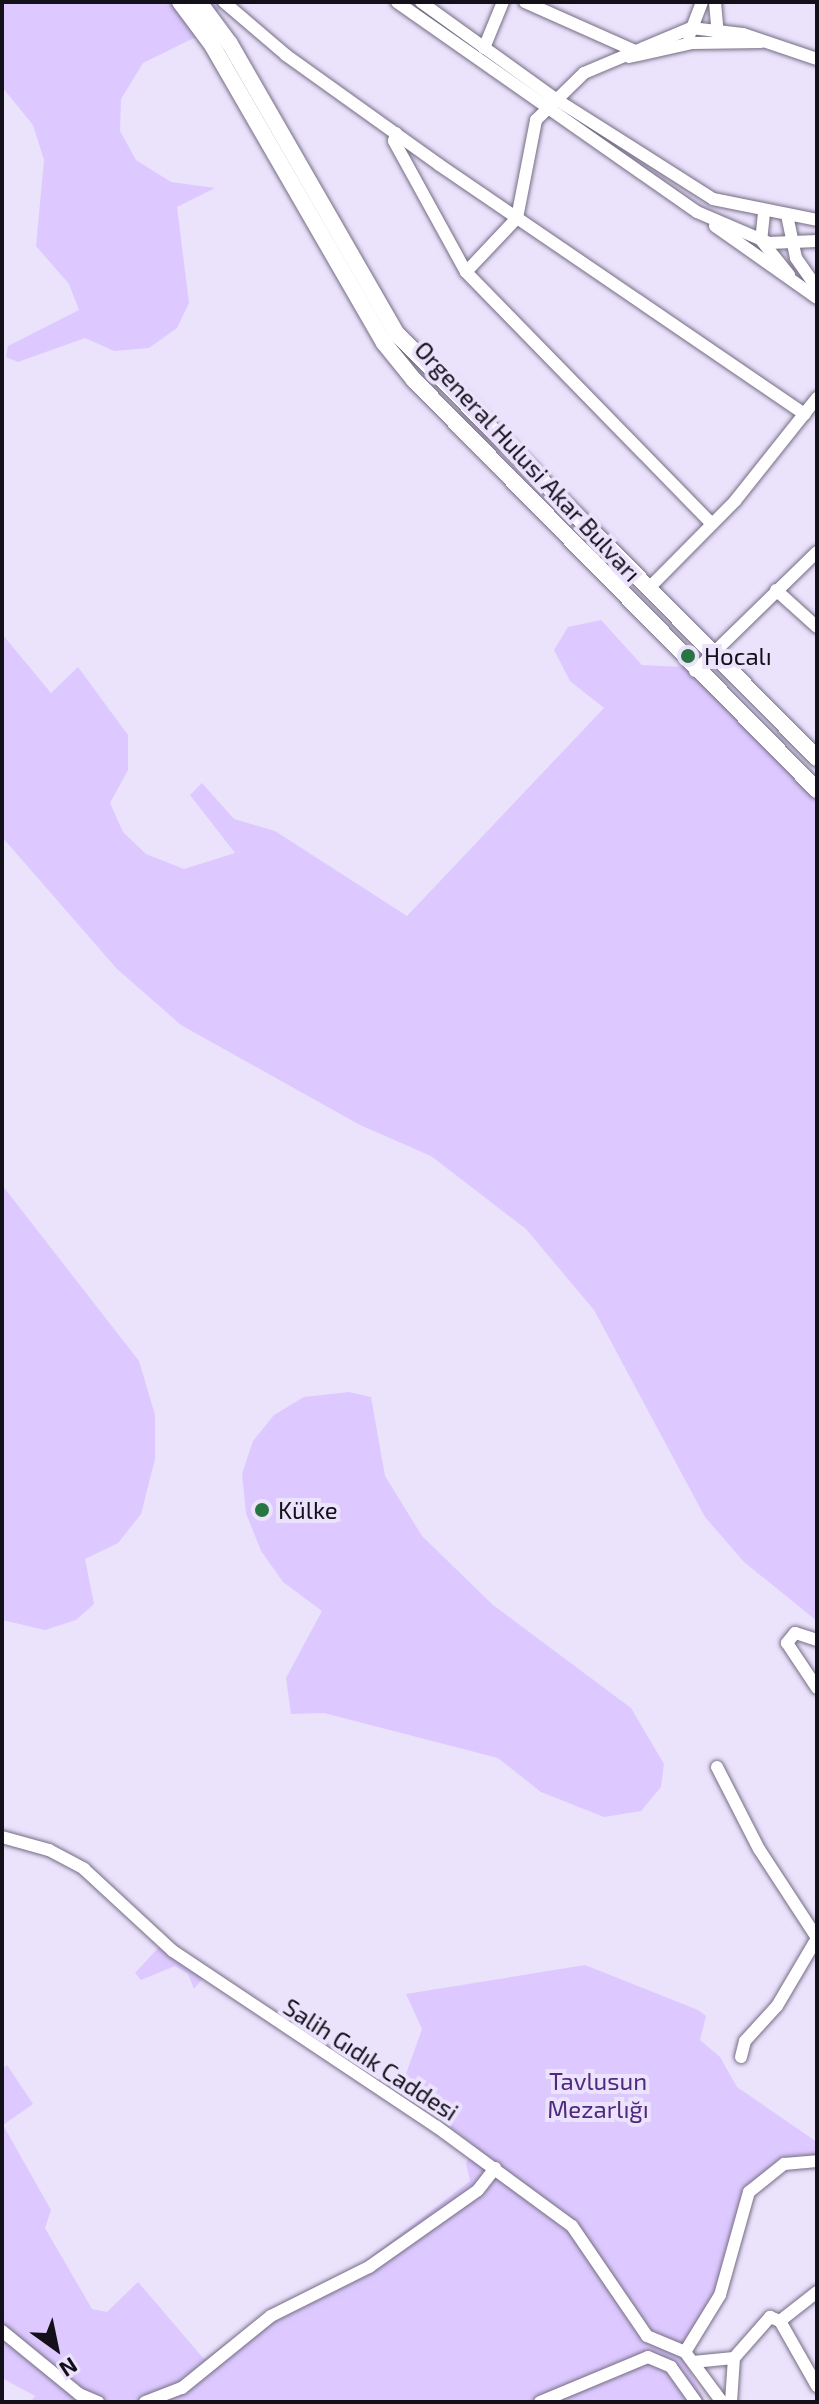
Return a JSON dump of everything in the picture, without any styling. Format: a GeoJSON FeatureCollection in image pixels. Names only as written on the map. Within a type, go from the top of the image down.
{"type":"FeatureCollection","features":[{"type":"Feature","properties":{"kind":"main road","name":"Orgeneral Hulusi Akar Bulvarı"},"geometry":{"type":"LineString","coordinates":[[180,2],[212,45],[384,343],[695,671],[817,790]]}},
{"type":"Feature","properties":{"kind":"main road","name":"Orgeneral Hulusi Akar Bulvarı"},"geometry":{"type":"LineString","coordinates":[[199,2],[230,44],[396,333],[817,758]]}},
{"type":"Feature","properties":{"kind":"street"},"geometry":{"type":"LineString","coordinates":[[224,2],[396,133],[805,414]]}},
{"type":"Feature","properties":{"kind":"street"},"geometry":{"type":"LineString","coordinates":[[397,2],[551,103],[713,199],[764,213],[817,220]]}},
{"type":"Feature","properties":{"kind":"street"},"geometry":{"type":"LineString","coordinates":[[484,48],[503,2]]}},
{"type":"Feature","properties":{"kind":"street"},"geometry":{"type":"LineString","coordinates":[[525,2],[633,50]]}},
{"type":"Feature","properties":{"kind":"street"},"geometry":{"type":"LineString","coordinates":[[692,43],[691,28],[702,2]]}},
{"type":"Feature","properties":{"kind":"street"},"geometry":{"type":"LineString","coordinates":[[712,42],[719,28],[715,2]]}},
{"type":"Feature","properties":{"kind":"street"},"geometry":{"type":"LineString","coordinates":[[426,4],[551,103],[817,298]]}},
{"type":"Feature","properties":{"kind":"street"},"geometry":{"type":"LineString","coordinates":[[466,272],[517,218],[536,120],[551,103],[606,61],[691,28],[719,28],[817,59]]}},
{"type":"Feature","properties":{"kind":"street"},"geometry":{"type":"LineString","coordinates":[[606,61],[692,43],[762,42]]}},
{"type":"Feature","properties":{"kind":"street"},"geometry":{"type":"LineString","coordinates":[[396,133],[394,141],[466,272],[712,524]]}},
{"type":"Feature","properties":{"kind":"street"},"geometry":{"type":"LineString","coordinates":[[697,212],[761,240],[817,241]]}},
{"type":"Feature","properties":{"kind":"street"},"geometry":{"type":"LineString","coordinates":[[764,213],[761,240],[795,283]]}},
{"type":"Feature","properties":{"kind":"street"},"geometry":{"type":"LineString","coordinates":[[787,215],[803,273],[817,288]]}},
{"type":"Feature","properties":{"kind":"street"},"geometry":{"type":"LineString","coordinates":[[648,589],[712,524],[817,398]]}},
{"type":"Feature","properties":{"kind":"street"},"geometry":{"type":"LineString","coordinates":[[695,671],[817,552]]}},
{"type":"Feature","properties":{"kind":"street"},"geometry":{"type":"LineString","coordinates":[[776,590],[817,627]]}},
{"type":"Feature","properties":{"kind":"street"},"geometry":{"type":"LineString","coordinates":[[817,1640],[795,1633],[787,1640],[817,1688]]}},
{"type":"Feature","properties":{"kind":"street"},"geometry":{"type":"LineString","coordinates":[[717,1767],[759,1849],[817,1938],[777,2006],[745,2041],[741,2057]]}},
{"type":"Feature","properties":{"kind":"street","name":"Salih Gıdık Caddesi"},"geometry":{"type":"LineString","coordinates":[[2,1837],[49,1850],[84,1869],[173,1951],[495,2168],[576,2230],[647,2336],[689,2357]]}},
{"type":"Feature","properties":{"kind":"street"},"geometry":{"type":"LineString","coordinates":[[689,2357],[720,2295],[749,2192],[784,2164],[817,2161]]}},
{"type":"Feature","properties":{"kind":"street"},"geometry":{"type":"LineString","coordinates":[[145,2402],[182,2388],[271,2316],[369,2267],[482,2186],[495,2168]]}},
{"type":"Feature","properties":{"kind":"street"},"geometry":{"type":"LineString","coordinates":[[724,2401],[734,2358],[762,2320],[780,2321],[817,2292]]}},
{"type":"Feature","properties":{"kind":"street"},"geometry":{"type":"LineString","coordinates":[[780,2321],[817,2386]]}},
{"type":"Feature","properties":{"kind":"street"},"geometry":{"type":"LineString","coordinates":[[2,2331],[98,2402]]}},
{"type":"Feature","properties":{"kind":"street"},"geometry":{"type":"LineString","coordinates":[[540,2402],[648,2357],[671,2367],[696,2402]]}},
{"type":"Feature","properties":{"kind":"street"},"geometry":{"type":"LineString","coordinates":[[689,2357],[734,2358]]}},
{"type":"Feature","properties":{"kind":"street"},"geometry":{"type":"LineString","coordinates":[[689,2357],[724,2401]]}},
{"type":"Feature","properties":{"kind":"street"},"geometry":{"type":"LineString","coordinates":[[706,2402],[724,2401]]}},
{"type":"Feature","properties":{"kind":"green space"},"geometry":{"type":"Polygon","coordinates":[[[2,2],[225,2],[200,35],[143,63],[121,99],[120,131],[136,160],[171,182],[215,188],[177,207],[189,303],[177,328],[149,348],[114,351],[85,338],[18,362],[6,357],[8,346],[79,310],[69,284],[36,246],[44,160],[33,125],[2,87],[2,2]]]}},
{"type":"Feature","properties":{"kind":"green space"},"geometry":{"type":"Polygon","coordinates":[[[601,620],[642,665],[685,667],[817,800],[817,1621],[744,1562],[705,1517],[594,1310],[526,1229],[431,1156],[360,1125],[181,1025],[117,969],[2,837],[2,634],[51,693],[78,667],[128,735],[128,770],[110,803],[123,832],[146,854],[184,869],[235,853],[190,795],[202,783],[234,819],[275,831],[407,916],[604,708],[570,681],[554,650],[568,627],[601,620]]]}},
{"type":"Feature","properties":{"kind":"green space"},"geometry":{"type":"Polygon","coordinates":[[[2,1185],[139,1361],[155,1415],[155,1459],[141,1514],[118,1543],[85,1559],[94,1604],[76,1620],[45,1630],[2,1620],[2,1185]]]}},
{"type":"Feature","properties":{"kind":"green space"},"geometry":{"type":"Polygon","coordinates":[[[349,1392],[371,1397],[385,1476],[422,1536],[493,1605],[631,1708],[664,1764],[661,1787],[641,1811],[604,1817],[541,1792],[498,1758],[324,1713],[291,1714],[286,1678],[322,1611],[283,1582],[261,1551],[246,1513],[242,1474],[253,1441],[274,1415],[304,1397],[349,1392]]]}},
{"type":"Feature","properties":{"kind":"green space"},"geometry":{"type":"Polygon","coordinates":[[[160,1946],[203,1978],[194,1989],[188,1974],[175,1966],[141,1980],[135,1973],[160,1946]]]}},
{"type":"Feature","properties":{"kind":"green space","name":"Tavlusun Mezarlığı"},"geometry":{"type":"Polygon","coordinates":[[[585,1965],[698,2010],[706,2016],[700,2040],[720,2057],[737,2087],[817,2142],[817,2155],[779,2159],[746,2188],[715,2293],[683,2357],[705,2402],[30,2402],[35,2396],[2,2378],[2,2069],[7,2065],[33,2104],[3,2125],[51,2210],[45,2228],[92,2309],[107,2312],[138,2282],[204,2359],[269,2313],[359,2266],[470,2181],[466,2163],[476,2147],[440,2119],[406,2074],[422,2029],[406,1994],[585,1965]]]}},
{"type":"Feature","properties":{"kind":"place","name":"Hocalı"},"geometry":{"type":"Point","coordinates":[688,656]}},
{"type":"Feature","properties":{"kind":"place","name":"Külke"},"geometry":{"type":"Point","coordinates":[262,1510]}}]}
